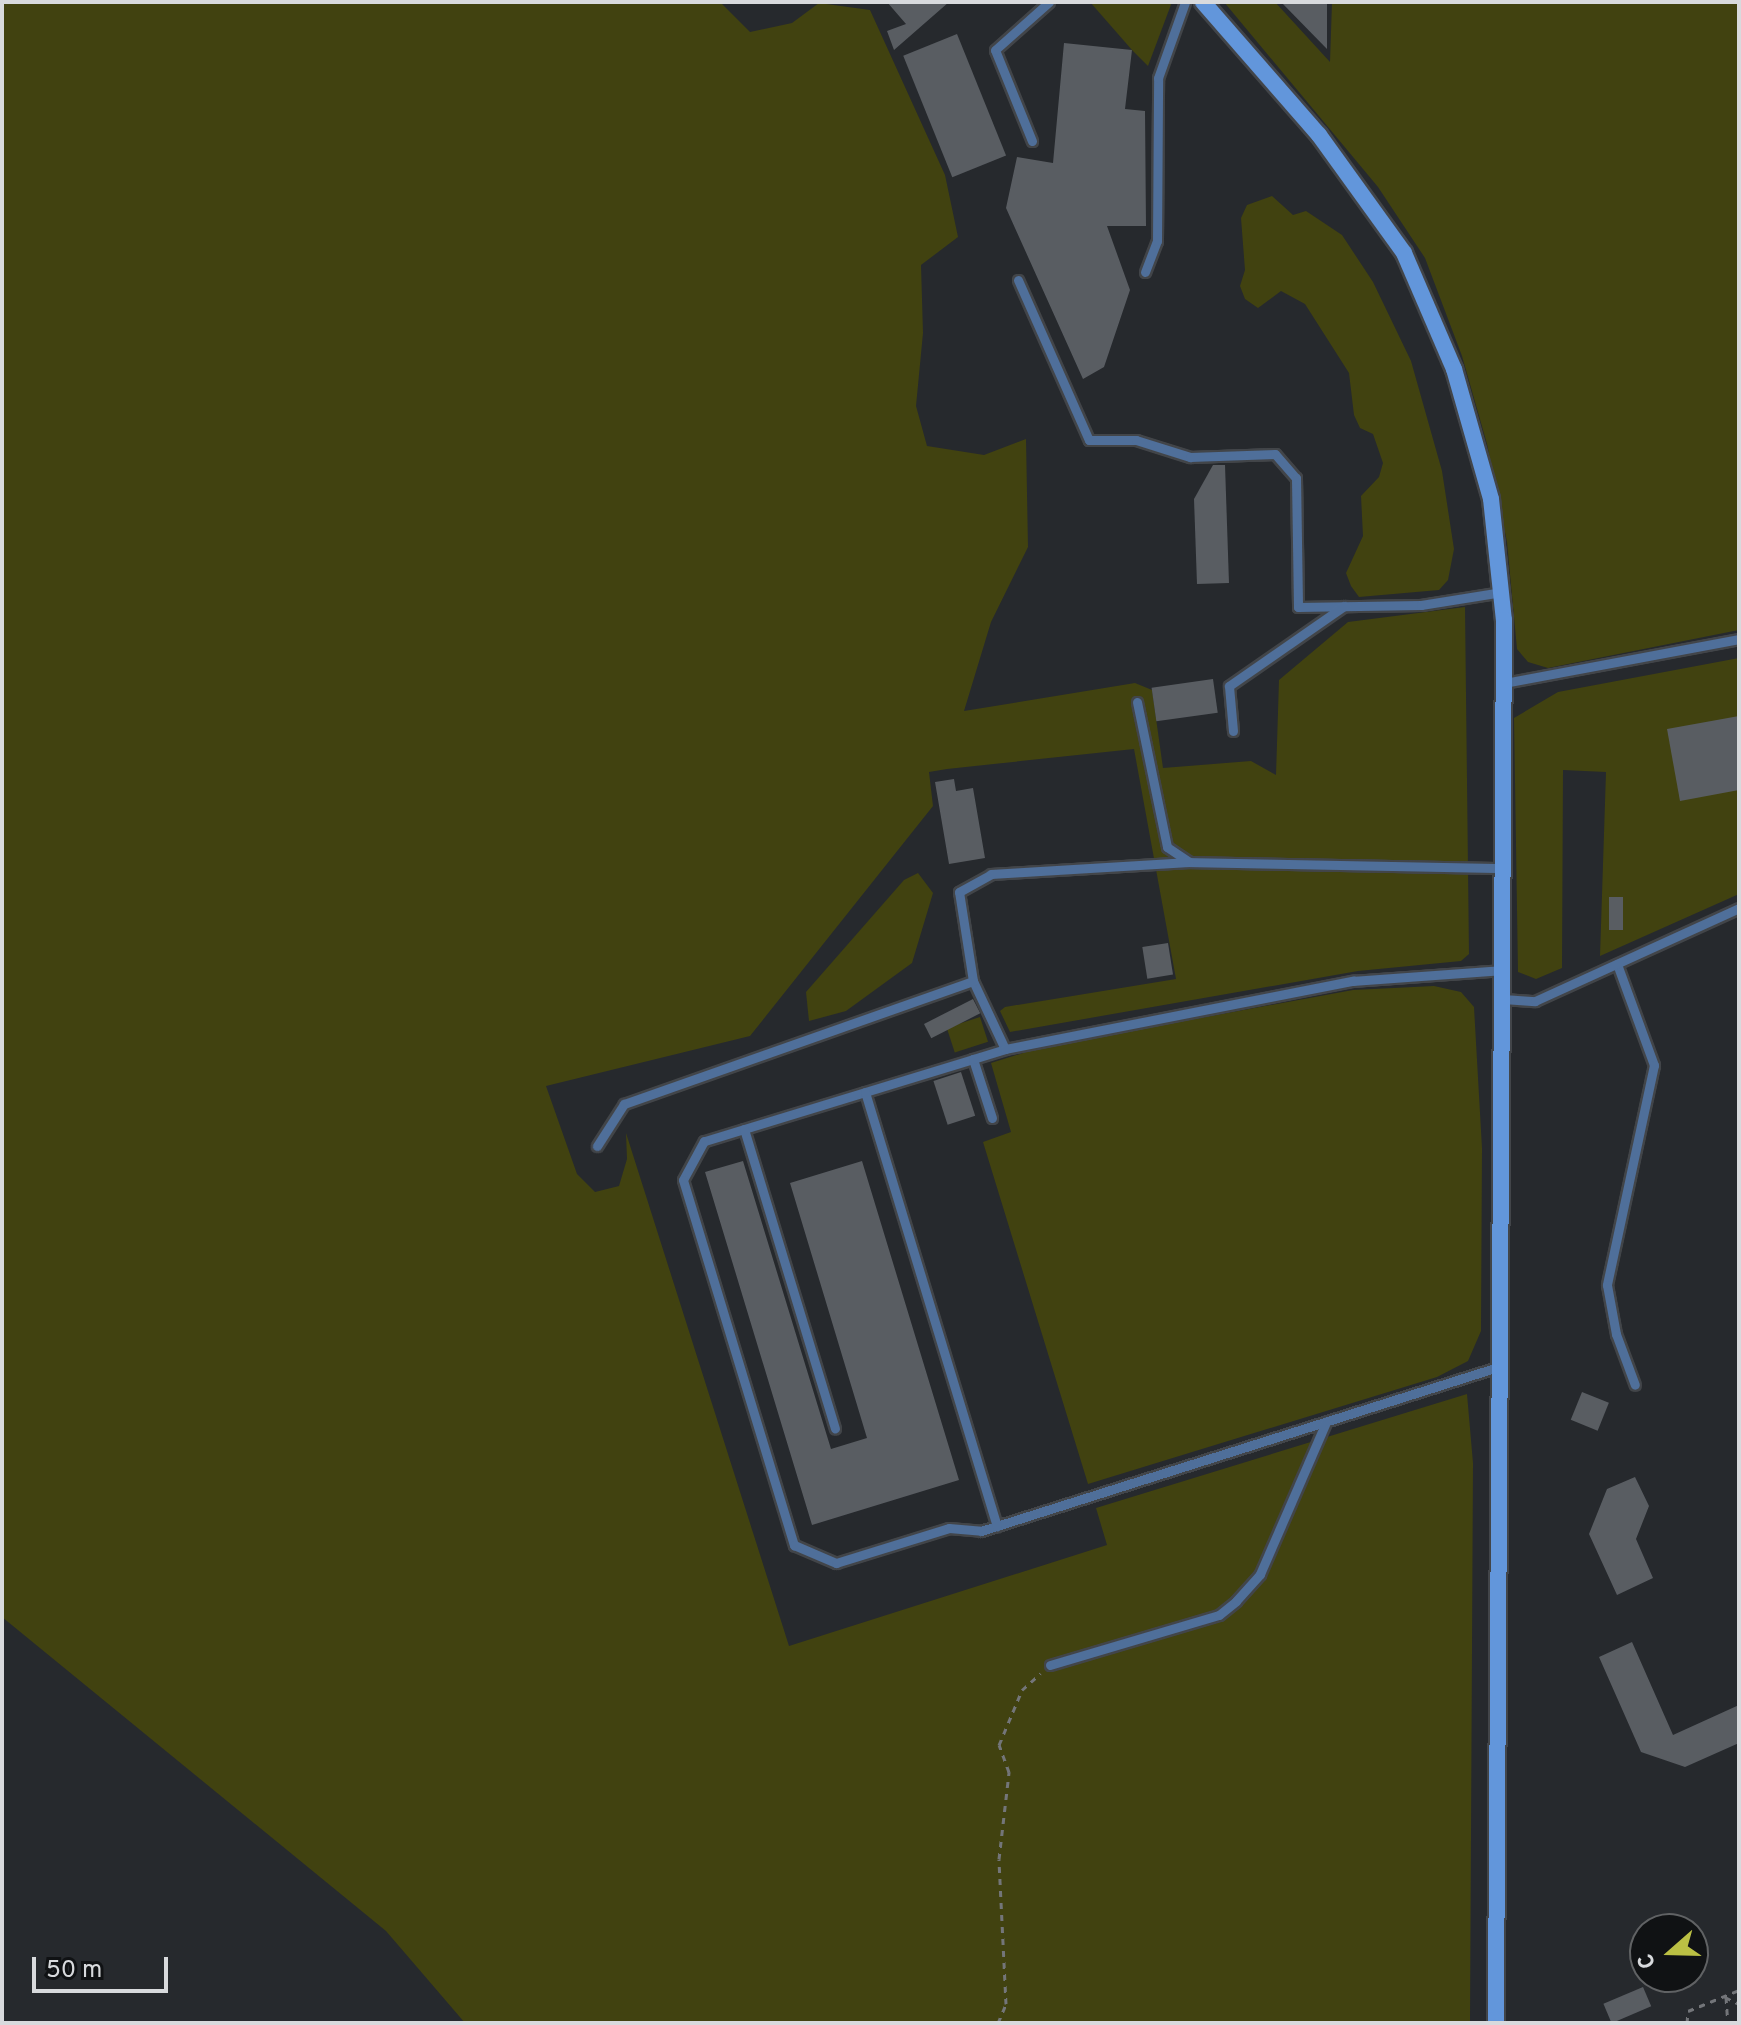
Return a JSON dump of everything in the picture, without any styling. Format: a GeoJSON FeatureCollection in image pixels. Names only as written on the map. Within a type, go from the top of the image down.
{"type":"FeatureCollection","features":[{"type":"Feature","properties":{"kind":"street"},"geometry":{"type":"LineString","coordinates":[[1203,2],[1319,135],[1404,253],[1454,369],[1475,434],[1491,499],[1502,592],[1504,683],[1496,2023]]}},
{"type":"Feature","properties":{"kind":"lane"},"geometry":{"type":"LineString","coordinates":[[1032,141],[995,50],[1049,2]]}},
{"type":"Feature","properties":{"kind":"lane"},"geometry":{"type":"LineString","coordinates":[[1145,272],[1157,241],[1158,78],[1185,2]]}},
{"type":"Feature","properties":{"kind":"lane"},"geometry":{"type":"LineString","coordinates":[[1018,280],[1089,440],[1136,440],[1190,457],[1275,454],[1296,478],[1298,607],[1421,605],[1502,592]]}},
{"type":"Feature","properties":{"kind":"lane"},"geometry":{"type":"LineString","coordinates":[[1233,731],[1229,686],[1344,606]]}},
{"type":"Feature","properties":{"kind":"lane"},"geometry":{"type":"LineString","coordinates":[[1504,683],[1739,639]]}},
{"type":"Feature","properties":{"kind":"lane"},"geometry":{"type":"LineString","coordinates":[[1137,702],[1167,847],[1189,862]]}},
{"type":"Feature","properties":{"kind":"lane"},"geometry":{"type":"LineString","coordinates":[[1005,1049],[973,981],[959,892],[991,874],[1189,862],[1504,868]]}},
{"type":"Feature","properties":{"kind":"lane"},"geometry":{"type":"LineString","coordinates":[[1503,999],[1535,1001],[1739,908]]}},
{"type":"Feature","properties":{"kind":"lane"},"geometry":{"type":"LineString","coordinates":[[1617,964],[1654,1065],[1607,1285],[1616,1334],[1635,1385]]}},
{"type":"Feature","properties":{"kind":"lane"},"geometry":{"type":"LineString","coordinates":[[1498,1367],[981,1531],[949,1528],[836,1563],[794,1545],[683,1180],[704,1141],[1005,1049],[1353,981],[1503,970]]}},
{"type":"Feature","properties":{"kind":"lane"},"geometry":{"type":"LineString","coordinates":[[597,1146],[624,1104],[973,981]]}},
{"type":"Feature","properties":{"kind":"lane"},"geometry":{"type":"LineString","coordinates":[[973,1059],[992,1118]]}},
{"type":"Feature","properties":{"kind":"lane"},"geometry":{"type":"LineString","coordinates":[[865,1092],[997,1526]]}},
{"type":"Feature","properties":{"kind":"lane"},"geometry":{"type":"LineString","coordinates":[[744,1129],[835,1428]]}},
{"type":"Feature","properties":{"kind":"lane"},"geometry":{"type":"LineString","coordinates":[[1050,1665],[1219,1615],[1236,1601],[1260,1574],[1326,1422]]}},
{"type":"Feature","properties":{"kind":"path"},"geometry":{"type":"LineString","coordinates":[[998,2023],[1006,2004],[999,1859],[1009,1772],[999,1745],[1022,1690],[1050,1665]]}},
{"type":"Feature","properties":{"kind":"path"},"geometry":{"type":"LineString","coordinates":[[1687,2023],[1688,2011],[1739,1990]]}},
{"type":"Feature","properties":{"kind":"path"},"geometry":{"type":"LineString","coordinates":[[1725,1997],[1739,2004]]}},
{"type":"Feature","properties":{"kind":"path"},"geometry":{"type":"LineString","coordinates":[[1725,1997],[1728,2023]]}},
{"type":"Feature","properties":{"kind":"shaded area"},"geometry":{"type":"Polygon","coordinates":[[[2,2],[720,2],[750,32],[792,23],[819,3],[870,10],[945,175],[958,237],[921,265],[923,333],[916,406],[927,446],[984,455],[1026,439],[1028,547],[991,622],[964,711],[1135,683],[1152,690],[1163,768],[1251,761],[1276,775],[1279,680],[1348,622],[1465,607],[1469,954],[1461,961],[1358,971],[1010,1032],[1000,1011],[1005,1007],[1176,979],[1134,749],[947,769],[929,772],[933,806],[750,1036],[546,1086],[577,1174],[595,1192],[619,1186],[627,1159],[626,1133],[789,1646],[1107,1545],[1096,1508],[1467,1394],[1473,1463],[1470,2023],[465,2023],[386,1931],[2,1617],[2,2]]]}},
{"type":"Feature","properties":{"kind":"shaded area"},"geometry":{"type":"Polygon","coordinates":[[[1090,2],[1172,2],[1148,66],[1132,50],[1090,2]]]}},
{"type":"Feature","properties":{"kind":"shaded area"},"geometry":{"type":"Polygon","coordinates":[[[1224,2],[1275,2],[1330,62],[1332,2],[1739,2],[1739,630],[1548,668],[1528,662],[1517,649],[1507,542],[1487,444],[1462,356],[1425,258],[1378,187],[1224,2]]]}},
{"type":"Feature","properties":{"kind":"shaded area"},"geometry":{"type":"Polygon","coordinates":[[[1272,196],[1293,215],[1306,211],[1342,235],[1373,282],[1411,361],[1442,471],[1454,549],[1448,580],[1439,590],[1359,597],[1351,586],[1346,573],[1363,536],[1361,496],[1379,477],[1383,463],[1373,434],[1360,428],[1354,415],[1349,373],[1305,304],[1281,291],[1258,308],[1245,299],[1240,286],[1245,270],[1241,218],[1247,205],[1272,196]]]}},
{"type":"Feature","properties":{"kind":"shaded area"},"geometry":{"type":"Polygon","coordinates":[[[1739,658],[1739,894],[1600,956],[1606,772],[1563,770],[1562,968],[1536,979],[1518,972],[1514,718],[1558,692],[1739,658]]]}},
{"type":"Feature","properties":{"kind":"shaded area"},"geometry":{"type":"Polygon","coordinates":[[[918,873],[933,893],[912,963],[846,1011],[809,1021],[806,992],[904,880],[918,873]]]}},
{"type":"Feature","properties":{"kind":"shaded area"},"geometry":{"type":"Polygon","coordinates":[[[1434,986],[1461,992],[1474,1007],[1482,1148],[1481,1331],[1468,1361],[1437,1377],[1088,1484],[983,1142],[1011,1132],[991,1063],[1042,1047],[1353,990],[1434,986]]]}},
{"type":"Feature","properties":{"kind":"shaded area"},"geometry":{"type":"Polygon","coordinates":[[[980,1017],[988,1042],[955,1053],[947,1028],[980,1017]]]}},
{"type":"Feature","properties":{"kind":"building"},"geometry":{"type":"Polygon","coordinates":[[[887,2],[949,2],[894,50],[887,31],[906,24],[887,2]]]}},
{"type":"Feature","properties":{"kind":"building"},"geometry":{"type":"Polygon","coordinates":[[[1281,2],[1327,2],[1327,49],[1281,2]]]}},
{"type":"Feature","properties":{"kind":"building"},"geometry":{"type":"Polygon","coordinates":[[[957,34],[1006,155],[952,177],[903,56],[957,34]]]}},
{"type":"Feature","properties":{"kind":"building"},"geometry":{"type":"Polygon","coordinates":[[[1064,43],[1132,50],[1125,109],[1145,111],[1146,226],[1107,226],[1130,290],[1104,367],[1083,379],[1006,208],[1017,157],[1053,163],[1064,43]]]}},
{"type":"Feature","properties":{"kind":"building"},"geometry":{"type":"Polygon","coordinates":[[[1213,465],[1225,465],[1229,583],[1197,584],[1194,499],[1213,465]]]}},
{"type":"Feature","properties":{"kind":"building"},"geometry":{"type":"Polygon","coordinates":[[[1213,679],[1218,713],[1156,721],[1152,688],[1213,679]]]}},
{"type":"Feature","properties":{"kind":"building"},"geometry":{"type":"Polygon","coordinates":[[[1739,716],[1739,790],[1680,801],[1667,729],[1739,716]]]}},
{"type":"Feature","properties":{"kind":"building"},"geometry":{"type":"Polygon","coordinates":[[[954,779],[956,791],[973,788],[985,858],[949,864],[935,782],[954,779]]]}},
{"type":"Feature","properties":{"kind":"building"},"geometry":{"type":"Polygon","coordinates":[[[1609,897],[1623,897],[1623,930],[1609,930],[1609,897]]]}},
{"type":"Feature","properties":{"kind":"building"},"geometry":{"type":"Polygon","coordinates":[[[1168,943],[1173,975],[1147,979],[1142,947],[1168,943]]]}},
{"type":"Feature","properties":{"kind":"building"},"geometry":{"type":"Polygon","coordinates":[[[973,999],[980,1013],[931,1038],[924,1024],[973,999]]]}},
{"type":"Feature","properties":{"kind":"building"},"geometry":{"type":"Polygon","coordinates":[[[961,1072],[975,1116],[948,1125],[933,1081],[961,1072]]]}},
{"type":"Feature","properties":{"kind":"building"},"geometry":{"type":"Polygon","coordinates":[[[743,1161],[831,1449],[867,1438],[790,1183],[862,1161],[959,1480],[812,1525],[705,1172],[743,1161]]]}},
{"type":"Feature","properties":{"kind":"building"},"geometry":{"type":"Polygon","coordinates":[[[1582,1392],[1609,1403],[1598,1431],[1571,1420],[1582,1392]]]}},
{"type":"Feature","properties":{"kind":"building"},"geometry":{"type":"Polygon","coordinates":[[[1635,1477],[1649,1506],[1636,1539],[1653,1578],[1617,1595],[1589,1534],[1607,1489],[1635,1477]]]}},
{"type":"Feature","properties":{"kind":"building"},"geometry":{"type":"Polygon","coordinates":[[[1632,1642],[1673,1735],[1739,1705],[1739,1743],[1685,1767],[1641,1752],[1599,1657],[1632,1642]]]}},
{"type":"Feature","properties":{"kind":"building"},"geometry":{"type":"Polygon","coordinates":[[[1629,1993],[1646,1993],[1651,2006],[1612,2023],[1603,2004],[1629,1993]]]}}]}
